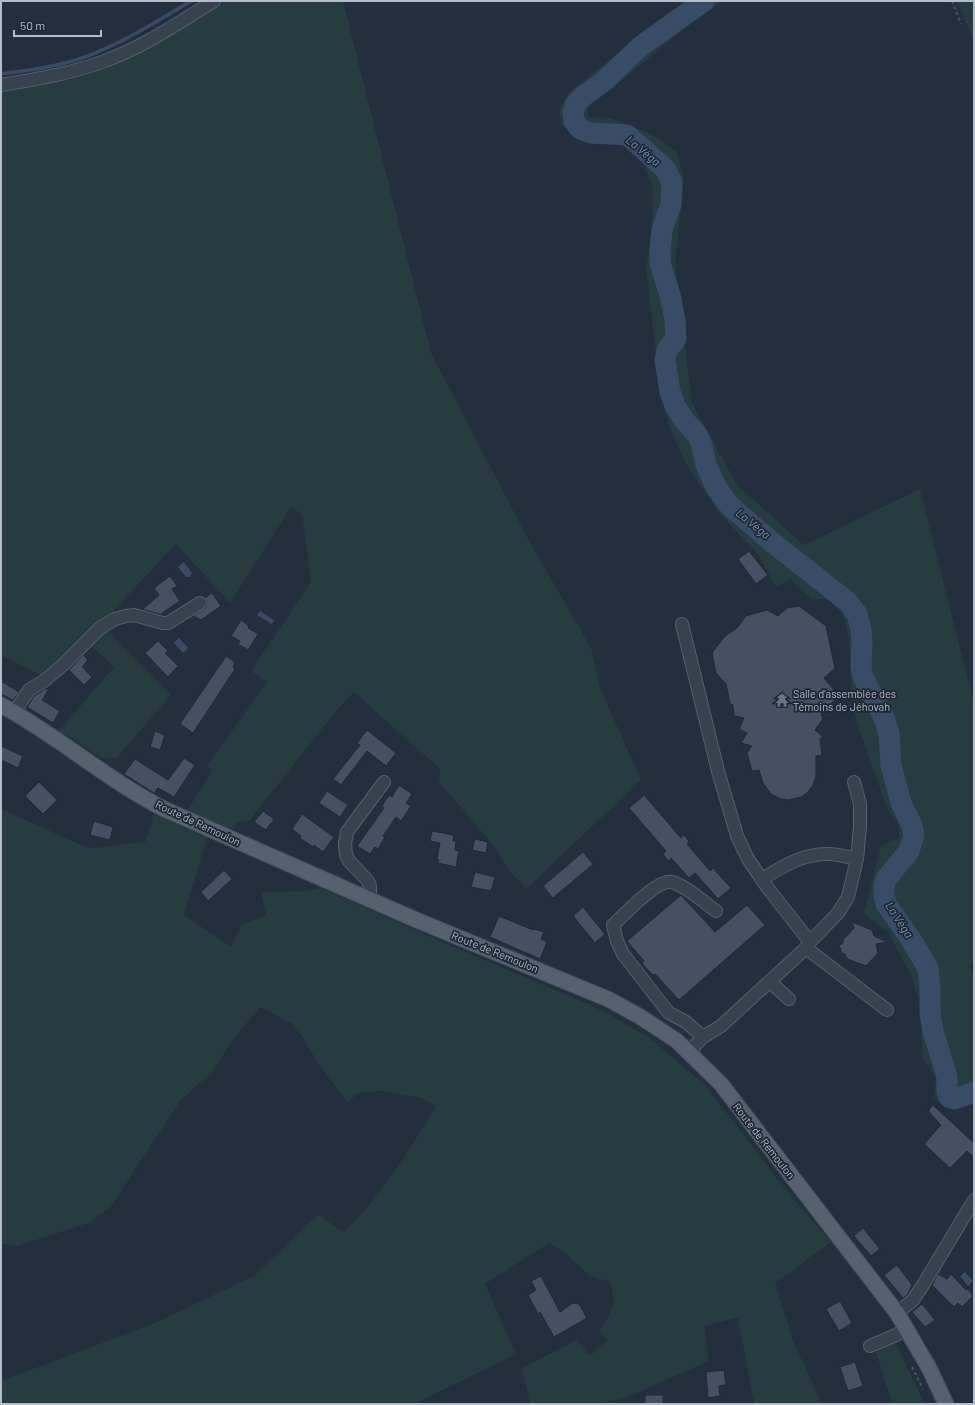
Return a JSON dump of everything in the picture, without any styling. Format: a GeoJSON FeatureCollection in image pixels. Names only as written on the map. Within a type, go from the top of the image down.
{"type":"FeatureCollection","features":[{"type":"Feature","properties":{"kind":"main road","name":"Route de Remoulon"},"geometry":{"type":"LineString","coordinates":[[8,709],[46,732],[151,802],[370,900],[608,999],[639,1016],[677,1041],[720,1084],[897,1313],[929,1368],[946,1404]]}},
{"type":"Feature","properties":{"kind":"street"},"geometry":{"type":"LineString","coordinates":[[1,85],[59,75],[103,62],[146,42],[214,1]]}},
{"type":"Feature","properties":{"kind":"street"},"geometry":{"type":"LineString","coordinates":[[8,709],[29,690],[44,681],[63,665],[100,628],[115,619],[134,615],[168,623],[200,603]]}},
{"type":"Feature","properties":{"kind":"street"},"geometry":{"type":"LineString","coordinates":[[682,624],[736,836],[748,859],[808,945],[887,1010]]}},
{"type":"Feature","properties":{"kind":"street"},"geometry":{"type":"LineString","coordinates":[[370,900],[370,886],[368,881],[349,861],[346,855],[345,844],[347,832],[384,782]]}},
{"type":"Feature","properties":{"kind":"street"},"geometry":{"type":"LineString","coordinates":[[689,1052],[703,1038],[721,1026],[770,982],[808,945],[838,913],[848,897],[857,859],[861,814],[854,782]]}},
{"type":"Feature","properties":{"kind":"street"},"geometry":{"type":"LineString","coordinates":[[762,879],[798,859],[815,854],[837,854],[857,859]]}},
{"type":"Feature","properties":{"kind":"street"},"geometry":{"type":"LineString","coordinates":[[703,1038],[686,1022],[669,1012],[661,1003],[623,954],[617,941],[613,925],[642,897],[661,884],[671,882],[688,890],[716,911]]}},
{"type":"Feature","properties":{"kind":"street"},"geometry":{"type":"LineString","coordinates":[[770,982],[789,999]]}},
{"type":"Feature","properties":{"kind":"street"},"geometry":{"type":"LineString","coordinates":[[897,1313],[913,1300],[974,1200]]}},
{"type":"Feature","properties":{"kind":"street"},"geometry":{"type":"LineString","coordinates":[[870,1346],[896,1335],[906,1328]]}},
{"type":"Feature","properties":{"kind":"path"},"geometry":{"type":"LineString","coordinates":[[952,1],[961,24]]}},
{"type":"Feature","properties":{"kind":"path"},"geometry":{"type":"LineString","coordinates":[[910,1362],[923,1389]]}},
{"type":"Feature","properties":{"kind":"green space"},"geometry":{"type":"Polygon","coordinates":[[[225,1],[343,1],[431,353],[529,541],[591,648],[600,688],[641,780],[526,889],[508,869],[494,846],[439,782],[440,769],[354,692],[336,711],[249,821],[237,822],[232,830],[187,811],[213,770],[207,766],[267,682],[251,671],[311,582],[302,514],[291,507],[230,603],[176,544],[101,624],[82,637],[42,676],[1,655],[1,94],[6,91],[72,79],[106,68],[140,51],[225,1]]]}},
{"type":"Feature","properties":{"kind":"green space"},"geometry":{"type":"Polygon","coordinates":[[[689,1],[723,1],[684,29],[587,108],[588,117],[610,118],[649,133],[677,152],[684,179],[675,265],[692,403],[737,485],[804,545],[920,489],[974,703],[974,961],[968,966],[974,973],[974,1085],[965,1088],[966,1104],[945,1108],[934,1097],[936,1078],[923,1059],[919,1000],[913,979],[889,933],[864,914],[881,846],[899,838],[899,824],[888,811],[856,720],[851,690],[849,637],[843,615],[828,599],[812,599],[790,579],[776,587],[757,552],[716,509],[687,465],[671,431],[665,411],[655,345],[646,269],[652,226],[653,188],[643,163],[620,143],[571,134],[562,124],[559,112],[568,93],[672,10],[689,1]]]}},
{"type":"Feature","properties":{"kind":"green space"},"geometry":{"type":"Polygon","coordinates":[[[956,1],[974,1],[974,40],[956,1]]]}},
{"type":"Feature","properties":{"kind":"green space"},"geometry":{"type":"Polygon","coordinates":[[[106,629],[171,695],[116,758],[101,758],[69,736],[58,732],[114,667],[89,644],[106,629]]]}},
{"type":"Feature","properties":{"kind":"green space"},"geometry":{"type":"Polygon","coordinates":[[[1,809],[88,848],[145,842],[154,814],[207,838],[184,915],[231,947],[242,925],[266,915],[261,892],[306,891],[320,888],[577,999],[609,1014],[648,1037],[706,1086],[782,1185],[831,1242],[775,1283],[794,1343],[822,1404],[754,1404],[738,1318],[704,1326],[709,1361],[623,1399],[594,1404],[530,1404],[522,1368],[577,1340],[590,1356],[607,1340],[599,1330],[608,1318],[613,1302],[610,1282],[590,1276],[565,1253],[549,1243],[485,1284],[516,1354],[414,1404],[1,1404],[1,1381],[155,1323],[254,1276],[318,1215],[344,1232],[383,1188],[436,1106],[422,1098],[382,1091],[358,1093],[348,1102],[320,1066],[301,1035],[291,1023],[260,1007],[231,1042],[213,1071],[181,1100],[111,1206],[91,1222],[17,1246],[1,1244],[1,809]]]}},
{"type":"Feature","properties":{"kind":"green space"},"geometry":{"type":"Polygon","coordinates":[[[895,1342],[925,1404],[889,1404],[892,1403],[876,1352],[895,1342]]]}},
{"type":"Feature","properties":{"kind":"water"},"geometry":{"type":"Polygon","coordinates":[[[184,562],[192,573],[190,577],[186,577],[178,567],[184,562]]]}},
{"type":"Feature","properties":{"kind":"water"},"geometry":{"type":"Polygon","coordinates":[[[260,611],[274,620],[272,624],[257,615],[260,611]]]}},
{"type":"Feature","properties":{"kind":"water"},"geometry":{"type":"Polygon","coordinates":[[[179,638],[188,648],[183,653],[174,643],[179,638]]]}},
{"type":"Feature","properties":{"kind":"water"},"geometry":{"type":"Polygon","coordinates":[[[965,1272],[973,1281],[968,1286],[960,1276],[965,1272]]]}},
{"type":"Feature","properties":{"kind":"building"},"geometry":{"type":"Polygon","coordinates":[[[749,551],[768,575],[756,584],[738,559],[749,551]]]}},
{"type":"Feature","properties":{"kind":"building"},"geometry":{"type":"Polygon","coordinates":[[[170,576],[177,586],[172,589],[180,601],[162,613],[164,615],[144,610],[143,609],[159,595],[154,588],[170,576]]]}},
{"type":"Feature","properties":{"kind":"building"},"geometry":{"type":"Polygon","coordinates":[[[212,593],[221,606],[201,620],[193,616],[206,607],[207,602],[205,598],[212,593]]]}},
{"type":"Feature","properties":{"kind":"building","name":"Salle d'assemblée des Témoins de Jéhovah"},"geometry":{"type":"Polygon","coordinates":[[[799,606],[826,626],[835,668],[824,678],[839,696],[821,714],[823,719],[815,730],[823,737],[820,739],[822,755],[816,756],[816,776],[813,785],[808,792],[801,797],[789,800],[781,799],[771,794],[763,783],[759,770],[752,771],[747,753],[752,746],[741,743],[747,733],[739,729],[744,718],[734,716],[733,705],[730,704],[726,684],[716,673],[712,653],[725,636],[737,628],[746,616],[767,610],[778,616],[787,608],[799,606]]]}},
{"type":"Feature","properties":{"kind":"building"},"geometry":{"type":"Polygon","coordinates":[[[241,620],[249,626],[248,628],[258,634],[248,650],[238,644],[240,641],[231,636],[241,620]]]}},
{"type":"Feature","properties":{"kind":"building"},"geometry":{"type":"Polygon","coordinates":[[[158,641],[168,651],[165,653],[178,666],[168,677],[145,653],[158,641]]]}},
{"type":"Feature","properties":{"kind":"building"},"geometry":{"type":"Polygon","coordinates":[[[83,655],[88,660],[82,667],[92,677],[84,685],[69,670],[83,655]]]}},
{"type":"Feature","properties":{"kind":"building"},"geometry":{"type":"Polygon","coordinates":[[[226,656],[235,662],[233,667],[235,669],[193,733],[180,724],[226,656]]]}},
{"type":"Feature","properties":{"kind":"building"},"geometry":{"type":"Polygon","coordinates":[[[1,681],[19,692],[13,700],[1,694],[1,681]]]}},
{"type":"Feature","properties":{"kind":"building"},"geometry":{"type":"Polygon","coordinates":[[[45,689],[49,689],[42,700],[60,711],[53,723],[27,707],[34,696],[45,689]]]}},
{"type":"Feature","properties":{"kind":"building"},"geometry":{"type":"Polygon","coordinates":[[[367,730],[396,753],[386,766],[367,751],[341,785],[333,779],[360,745],[357,743],[367,730]]]}},
{"type":"Feature","properties":{"kind":"building"},"geometry":{"type":"Polygon","coordinates":[[[155,731],[165,735],[160,750],[150,747],[155,731]]]}},
{"type":"Feature","properties":{"kind":"building"},"geometry":{"type":"Polygon","coordinates":[[[1,746],[23,756],[18,768],[1,760],[1,746]]]}},
{"type":"Feature","properties":{"kind":"building"},"geometry":{"type":"Polygon","coordinates":[[[184,758],[195,765],[174,797],[158,788],[154,793],[124,774],[135,759],[168,780],[184,758]]]}},
{"type":"Feature","properties":{"kind":"building"},"geometry":{"type":"Polygon","coordinates":[[[39,782],[57,800],[43,814],[25,796],[39,782]]]}},
{"type":"Feature","properties":{"kind":"building"},"geometry":{"type":"Polygon","coordinates":[[[399,785],[412,794],[406,803],[411,806],[401,821],[396,817],[383,836],[385,837],[378,849],[375,847],[370,854],[357,846],[384,808],[382,806],[389,795],[392,797],[399,785]]]}},
{"type":"Feature","properties":{"kind":"building"},"geometry":{"type":"Polygon","coordinates":[[[327,791],[348,805],[340,817],[319,803],[327,791]]]}},
{"type":"Feature","properties":{"kind":"building"},"geometry":{"type":"Polygon","coordinates":[[[644,795],[681,838],[684,835],[689,841],[687,844],[710,871],[713,868],[731,888],[718,899],[695,873],[689,878],[671,858],[668,861],[663,854],[666,851],[629,808],[644,795]]]}},
{"type":"Feature","properties":{"kind":"building"},"geometry":{"type":"Polygon","coordinates":[[[263,811],[274,819],[266,830],[254,822],[263,811]]]}},
{"type":"Feature","properties":{"kind":"building"},"geometry":{"type":"Polygon","coordinates":[[[302,814],[334,837],[323,852],[314,845],[313,847],[300,838],[301,836],[292,829],[302,814]]]}},
{"type":"Feature","properties":{"kind":"building"},"geometry":{"type":"Polygon","coordinates":[[[94,821],[113,827],[110,840],[90,835],[94,821]]]}},
{"type":"Feature","properties":{"kind":"building"},"geometry":{"type":"Polygon","coordinates":[[[432,831],[454,835],[453,841],[456,841],[455,850],[459,851],[456,867],[438,863],[439,860],[437,859],[440,843],[430,841],[432,831]]]}},
{"type":"Feature","properties":{"kind":"building"},"geometry":{"type":"Polygon","coordinates":[[[475,839],[488,842],[486,853],[472,850],[475,839]]]}},
{"type":"Feature","properties":{"kind":"building"},"geometry":{"type":"Polygon","coordinates":[[[583,852],[593,864],[553,898],[543,886],[583,852]]]}},
{"type":"Feature","properties":{"kind":"building"},"geometry":{"type":"Polygon","coordinates":[[[224,870],[232,879],[208,901],[201,892],[224,870]]]}},
{"type":"Feature","properties":{"kind":"building"},"geometry":{"type":"Polygon","coordinates":[[[475,872],[495,877],[491,891],[471,887],[475,872]]]}},
{"type":"Feature","properties":{"kind":"building"},"geometry":{"type":"Polygon","coordinates":[[[681,895],[715,932],[747,905],[765,925],[679,1000],[655,974],[653,975],[645,967],[642,963],[644,961],[627,941],[681,895]]]}},
{"type":"Feature","properties":{"kind":"building"},"geometry":{"type":"Polygon","coordinates":[[[583,907],[605,934],[595,943],[573,916],[583,907]]]}},
{"type":"Feature","properties":{"kind":"building"},"geometry":{"type":"Polygon","coordinates":[[[499,916],[533,930],[544,932],[541,939],[547,942],[540,959],[490,937],[499,916]]]}},
{"type":"Feature","properties":{"kind":"building"},"geometry":{"type":"Polygon","coordinates":[[[852,922],[872,930],[874,936],[887,942],[876,944],[878,953],[866,966],[847,959],[845,954],[842,953],[839,945],[843,943],[843,940],[854,928],[852,922]]]}},
{"type":"Feature","properties":{"kind":"building"},"geometry":{"type":"Polygon","coordinates":[[[933,1105],[974,1143],[974,1157],[967,1151],[950,1168],[924,1144],[941,1125],[928,1111],[933,1105]]]}},
{"type":"Feature","properties":{"kind":"building"},"geometry":{"type":"Polygon","coordinates":[[[863,1228],[880,1249],[871,1256],[854,1236],[863,1228]]]}},
{"type":"Feature","properties":{"kind":"building"},"geometry":{"type":"Polygon","coordinates":[[[897,1265],[912,1285],[907,1295],[903,1298],[884,1275],[897,1265]]]}},
{"type":"Feature","properties":{"kind":"building"},"geometry":{"type":"Polygon","coordinates":[[[938,1274],[947,1279],[951,1274],[966,1290],[968,1289],[973,1296],[962,1307],[958,1303],[954,1307],[932,1285],[938,1274]]]}},
{"type":"Feature","properties":{"kind":"building"},"geometry":{"type":"Polygon","coordinates":[[[541,1276],[560,1312],[573,1303],[579,1304],[587,1318],[554,1337],[540,1312],[538,1314],[528,1295],[536,1290],[531,1281],[541,1276]]]}},
{"type":"Feature","properties":{"kind":"building"},"geometry":{"type":"Polygon","coordinates":[[[840,1301],[852,1323],[839,1331],[826,1309],[840,1301]]]}},
{"type":"Feature","properties":{"kind":"building"},"geometry":{"type":"Polygon","coordinates":[[[922,1304],[935,1320],[925,1327],[912,1312],[922,1304]]]}},
{"type":"Feature","properties":{"kind":"building"},"geometry":{"type":"Polygon","coordinates":[[[855,1362],[863,1386],[848,1391],[840,1367],[855,1362]]]}},
{"type":"Feature","properties":{"kind":"building"},"geometry":{"type":"Polygon","coordinates":[[[724,1370],[726,1385],[719,1386],[720,1396],[708,1398],[706,1372],[724,1370]]]}},
{"type":"Feature","properties":{"kind":"building"},"geometry":{"type":"Polygon","coordinates":[[[645,1395],[663,1395],[663,1404],[645,1404],[645,1395]]]}},
{"type":"Feature","properties":{"kind":"waterway"},"geometry":{"type":"LineString","coordinates":[[1,74],[32,70],[82,58],[111,46],[151,25],[191,1]]}},
{"type":"Feature","properties":{"kind":"waterway","name":"La Véga"},"geometry":{"type":"LineString","coordinates":[[704,1],[641,46],[603,82],[582,97],[576,104],[573,112],[574,121],[580,129],[591,133],[627,135],[666,170],[672,183],[671,204],[662,230],[660,263],[670,295],[675,320],[676,339],[667,350],[665,360],[670,392],[675,406],[684,420],[698,436],[706,465],[716,487],[730,506],[773,543],[848,602],[857,614],[861,629],[861,667],[863,677],[884,718],[889,733],[891,765],[901,803],[912,825],[914,835],[909,851],[887,878],[884,885],[884,896],[886,904],[910,938],[928,968],[930,1013],[933,1031],[947,1077],[947,1091],[949,1097],[955,1099],[974,1092]]}},
{"type":"Feature","properties":{"kind":"place","name":"Salle d'assemblée des Témoins de Jéhovah"},"geometry":{"type":"Point","coordinates":[782,700]}}]}
